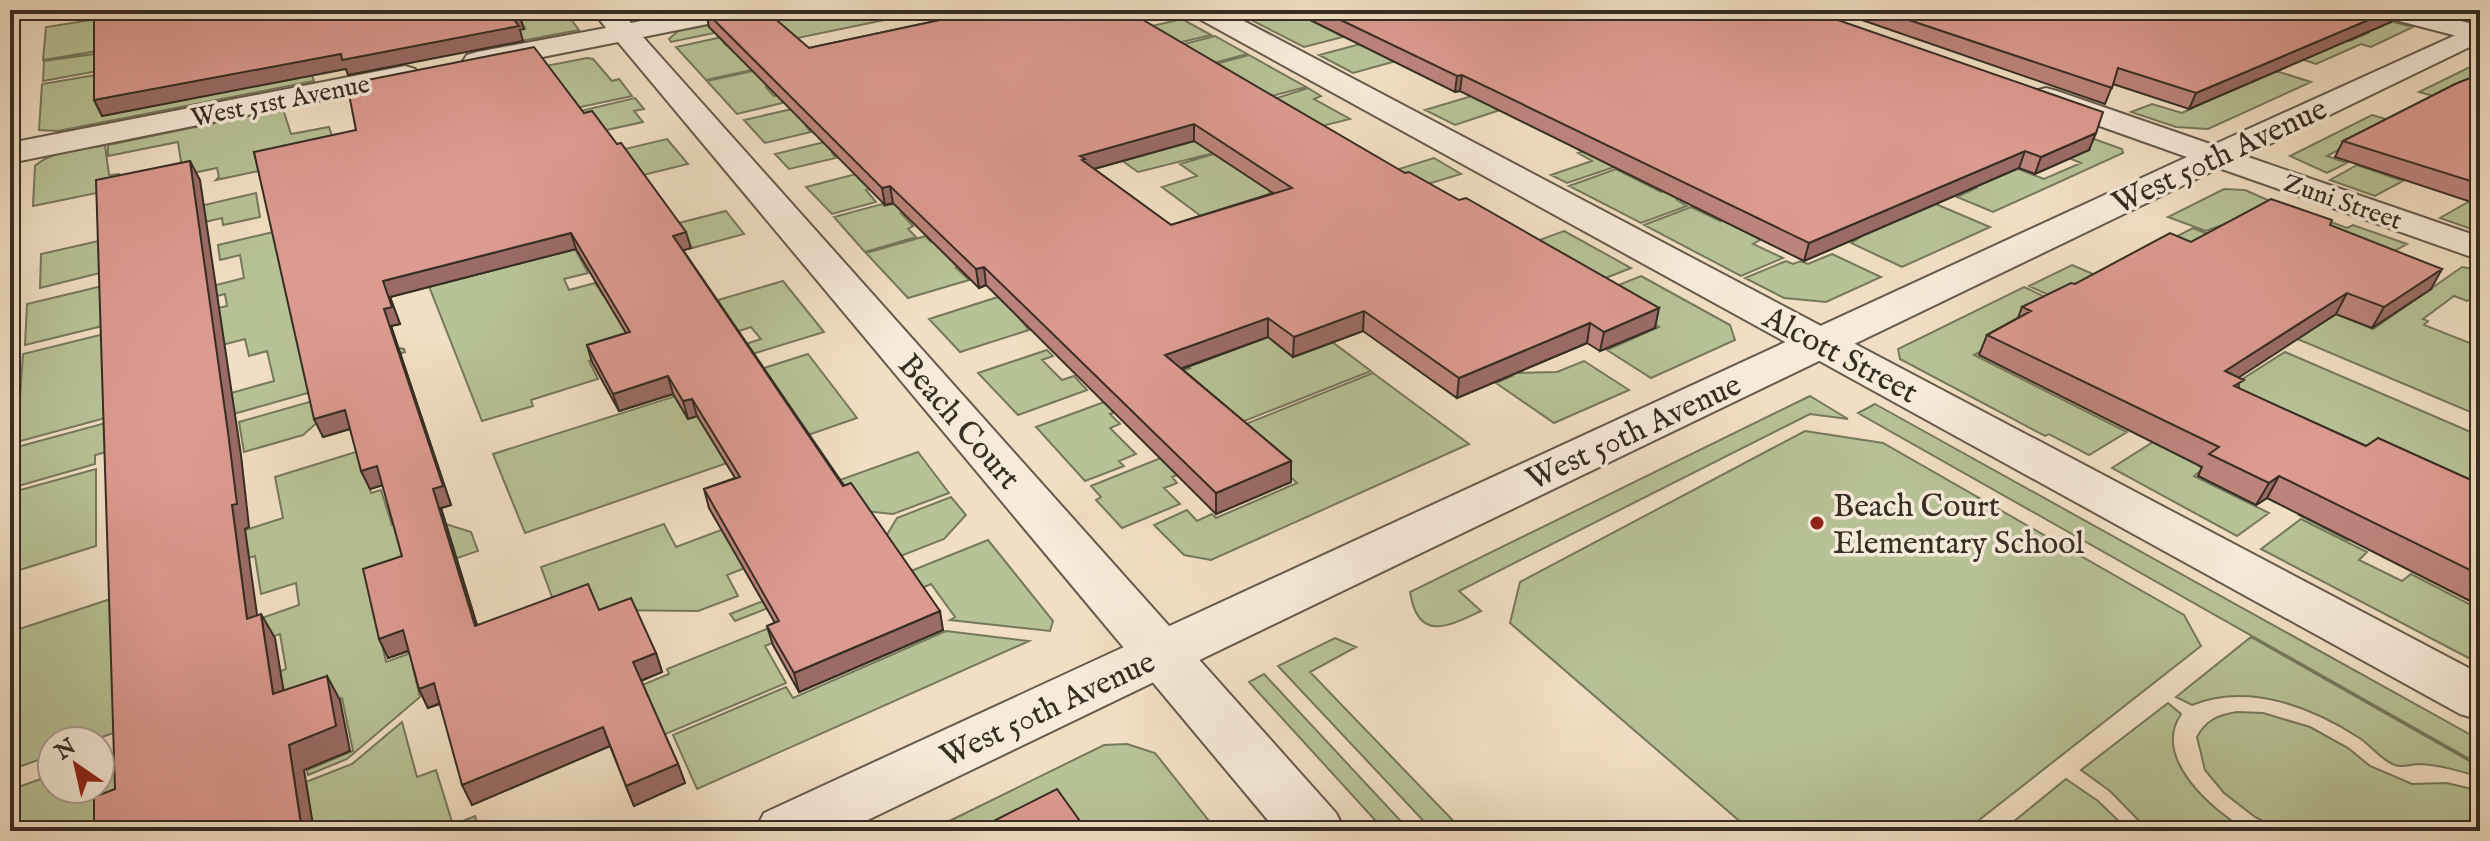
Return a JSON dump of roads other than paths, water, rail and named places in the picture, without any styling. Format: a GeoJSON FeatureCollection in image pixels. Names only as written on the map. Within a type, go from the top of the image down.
{"type":"FeatureCollection","features":[{"type":"Feature","properties":{"kind":"street","name":"West 51st Avenue"},"geometry":{"type":"LineString","coordinates":[[10,153],[443,68],[615,21],[737,10]]}},
{"type":"Feature","properties":{"kind":"street","name":"Alcott Street"},"geometry":{"type":"LineString","coordinates":[[1203,10],[2480,699]]}},
{"type":"Feature","properties":{"kind":"street"},"geometry":{"type":"LineString","coordinates":[[2389,10],[2479,33]]}},
{"type":"Feature","properties":{"kind":"street","name":"Beach Court"},"geometry":{"type":"LineString","coordinates":[[615,21],[1314,831]]}},
{"type":"Feature","properties":{"kind":"street","name":"West 50th Avenue"},"geometry":{"type":"LineString","coordinates":[[786,831],[2479,33]]}},
{"type":"Feature","properties":{"kind":"street","name":"Zuni Street"},"geometry":{"type":"LineString","coordinates":[[2020,87],[2480,249]]}},
{"type":"Feature","properties":{"kind":"place","name":"Beach Court Elementary School"},"geometry":{"type":"Point","coordinates":[1817,523]}}]}
